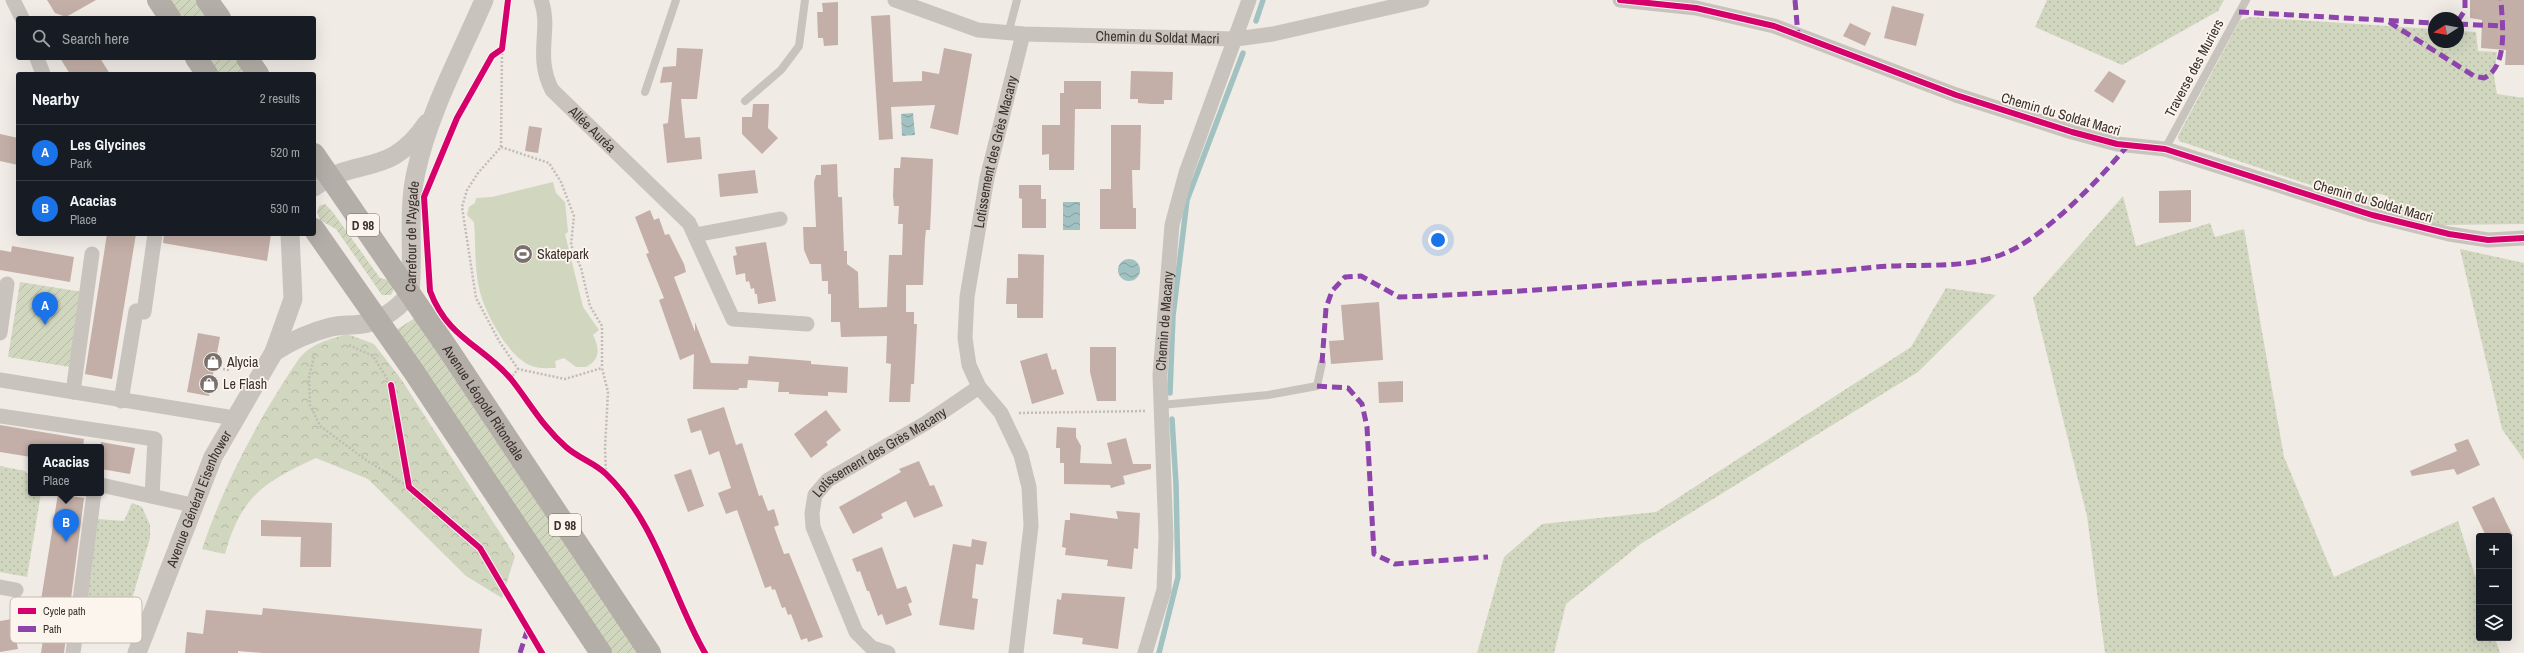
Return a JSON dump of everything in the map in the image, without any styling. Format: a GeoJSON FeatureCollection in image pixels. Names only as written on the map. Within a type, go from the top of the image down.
{"type":"FeatureCollection","features":[{"type":"Feature","properties":{"kind":"highway"},"geometry":{"type":"LineString","coordinates":[[158,0],[169,16]]}},
{"type":"Feature","properties":{"kind":"highway"},"geometry":{"type":"LineString","coordinates":[[207,0],[219,16]]}},
{"type":"Feature","properties":{"kind":"highway"},"geometry":{"type":"LineString","coordinates":[[197,60],[206,72]]}},
{"type":"Feature","properties":{"kind":"highway"},"geometry":{"type":"LineString","coordinates":[[248,60],[257,72]]}},
{"type":"Feature","properties":{"kind":"highway","name":"Avenue Léopold Ritondale"},"geometry":{"type":"LineString","coordinates":[[316,161],[322,182],[410,293],[650,653]]}},
{"type":"Feature","properties":{"kind":"highway"},"geometry":{"type":"LineString","coordinates":[[316,231],[378,319],[601,653]]}},
{"type":"Feature","properties":{"kind":"street"},"geometry":{"type":"LineString","coordinates":[[13,0],[21,16]]}},
{"type":"Feature","properties":{"kind":"street"},"geometry":{"type":"LineString","coordinates":[[322,182],[382,163],[399,154],[415,140],[437,109],[484,0]]}},
{"type":"Feature","properties":{"kind":"street","name":"Allée Auréa"},"geometry":{"type":"LineString","coordinates":[[541,0],[544,11],[542,62],[546,77],[552,90],[689,223],[733,319],[807,324]]}},
{"type":"Feature","properties":{"kind":"street","name":"Chemin du Soldat Macri"},"geometry":{"type":"LineString","coordinates":[[895,0],[978,30],[1015,34],[1236,39],[1274,34],[1422,0]]}},
{"type":"Feature","properties":{"kind":"street","name":"Chemin de Macany"},"geometry":{"type":"LineString","coordinates":[[1145,653],[1164,590],[1166,537],[1160,375],[1172,226],[1186,173],[1249,0]]}},
{"type":"Feature","properties":{"kind":"street","name":"Chemin du Soldat Macri"},"geometry":{"type":"LineString","coordinates":[[1620,0],[1696,8],[1774,26],[1956,95],[2064,130],[2117,144],[2165,149],[2380,217],[2450,234],[2488,240],[2524,238]]}},
{"type":"Feature","properties":{"kind":"street","name":"Lotissement des Grès Macany"},"geometry":{"type":"LineString","coordinates":[[1015,34],[987,178],[967,297],[965,338],[969,365],[979,387],[1000,413],[1021,455],[1029,487],[1031,526],[1016,653]]}},
{"type":"Feature","properties":{"kind":"street"},"geometry":{"type":"LineString","coordinates":[[38,60],[42,72]]}},
{"type":"Feature","properties":{"kind":"street","name":"Carrefour de l'Aygade"},"geometry":{"type":"LineString","coordinates":[[274,352],[286,344],[320,330],[343,324],[367,323],[378,319],[404,301],[410,293],[413,193],[416,171],[437,109]]}},
{"type":"Feature","properties":{"kind":"street"},"geometry":{"type":"LineString","coordinates":[[695,235],[780,219]]}},
{"type":"Feature","properties":{"kind":"street"},"geometry":{"type":"LineString","coordinates":[[121,401],[136,311],[144,312],[155,236]]}},
{"type":"Feature","properties":{"kind":"street"},"geometry":{"type":"LineString","coordinates":[[274,352],[293,299],[290,236]]}},
{"type":"Feature","properties":{"kind":"street"},"geometry":{"type":"LineString","coordinates":[[72,392],[92,254]]}},
{"type":"Feature","properties":{"kind":"street"},"geometry":{"type":"LineString","coordinates":[[0,333],[7,284]]}},
{"type":"Feature","properties":{"kind":"street","name":"Avenue Général Eisenhower"},"geometry":{"type":"LineString","coordinates":[[142,642],[192,505],[213,457],[234,418],[274,352]]}},
{"type":"Feature","properties":{"kind":"street"},"geometry":{"type":"LineString","coordinates":[[0,380],[121,401],[234,418]]}},
{"type":"Feature","properties":{"kind":"street","name":"Lotissement des Grès Macany"},"geometry":{"type":"LineString","coordinates":[[888,653],[872,648],[856,632],[813,528],[812,513],[815,495],[828,480],[926,423],[979,387]]}},
{"type":"Feature","properties":{"kind":"street"},"geometry":{"type":"LineString","coordinates":[[0,416],[155,439],[152,496]]}},
{"type":"Feature","properties":{"kind":"street"},"geometry":{"type":"LineString","coordinates":[[104,486],[192,505]]}},
{"type":"Feature","properties":{"kind":"street"},"geometry":{"type":"LineString","coordinates":[[80,597],[94,496]]}},
{"type":"Feature","properties":{"kind":"street"},"geometry":{"type":"LineString","coordinates":[[0,587],[16,590]]}},
{"type":"Feature","properties":{"kind":"street"},"geometry":{"type":"LineString","coordinates":[[73,653],[74,643]]}},
{"type":"Feature","properties":{"kind":"street","name":"Avenue Général Eisenhower"},"geometry":{"type":"LineString","coordinates":[[138,653],[142,643]]}},
{"type":"Feature","properties":{"kind":"lane"},"geometry":{"type":"LineString","coordinates":[[645,92],[676,0]]}},
{"type":"Feature","properties":{"kind":"lane"},"geometry":{"type":"LineString","coordinates":[[744,101],[781,70],[799,46],[805,0]]}},
{"type":"Feature","properties":{"kind":"lane"},"geometry":{"type":"LineString","coordinates":[[1015,34],[1017,0]]}},
{"type":"Feature","properties":{"kind":"lane","name":"Traverse des Muriers"},"geometry":{"type":"LineString","coordinates":[[2165,149],[2246,0]]}},
{"type":"Feature","properties":{"kind":"lane"},"geometry":{"type":"LineString","coordinates":[[1161,408],[1268,395],[1317,386],[1322,363]]}},
{"type":"Feature","properties":{"kind":"path"},"geometry":{"type":"LineString","coordinates":[[502,49],[501,147],[478,173],[467,190],[462,207],[476,298],[499,341],[518,369],[565,379],[602,368]]}},
{"type":"Feature","properties":{"kind":"path"},"geometry":{"type":"LineString","coordinates":[[501,147],[549,163],[561,182],[574,216],[571,245],[581,268],[590,306],[602,326],[602,368],[608,392],[604,448],[606,473]]}},
{"type":"Feature","properties":{"kind":"path"},"geometry":{"type":"LineString","coordinates":[[345,344],[373,356],[391,385]]}},
{"type":"Feature","properties":{"kind":"path"},"geometry":{"type":"LineString","coordinates":[[320,350],[313,354],[309,377],[310,405],[320,426],[377,468],[409,487]]}},
{"type":"Feature","properties":{"kind":"path"},"geometry":{"type":"LineString","coordinates":[[223,369],[229,370]]}},
{"type":"Feature","properties":{"kind":"path"},"geometry":{"type":"LineString","coordinates":[[510,379],[518,369]]}},
{"type":"Feature","properties":{"kind":"path"},"geometry":{"type":"LineString","coordinates":[[1000,413],[1161,408]]}},
{"type":"Feature","properties":{"kind":"green space"},"geometry":{"type":"Polygon","coordinates":[[[167,0],[197,0],[208,16],[179,16],[167,0]]]}},
{"type":"Feature","properties":{"kind":"green space"},"geometry":{"type":"Polygon","coordinates":[[[2047,0],[2224,0],[2218,11],[2122,65],[2035,27],[2047,0]]]}},
{"type":"Feature","properties":{"kind":"green space"},"geometry":{"type":"Polygon","coordinates":[[[2251,17],[2428,29],[2428,48],[2464,48],[2464,31],[2476,32],[2478,51],[2497,52],[2494,77],[2497,94],[2524,98],[2524,224],[2443,225],[2387,213],[2388,196],[2376,193],[2370,205],[2179,141],[2178,136],[2240,20],[2251,17]]]}},
{"type":"Feature","properties":{"kind":"green space"},"geometry":{"type":"Polygon","coordinates":[[[208,60],[238,60],[247,72],[217,72],[208,60]]]}},
{"type":"Feature","properties":{"kind":"green space","name":"Skatepark"},"geometry":{"type":"Polygon","coordinates":[[[553,182],[556,193],[565,202],[568,232],[565,234],[583,307],[599,330],[593,335],[598,349],[596,357],[591,364],[586,367],[576,367],[564,358],[555,361],[556,368],[538,368],[523,361],[507,345],[500,335],[487,312],[478,284],[474,222],[467,215],[469,207],[475,203],[476,198],[492,197],[553,182]]]}},
{"type":"Feature","properties":{"kind":"green space"},"geometry":{"type":"Polygon","coordinates":[[[2123,196],[2136,246],[2210,223],[2215,237],[2244,229],[2284,457],[2334,577],[2458,521],[2476,578],[2476,641],[2496,641],[2500,653],[2105,653],[2087,516],[2033,298],[2123,196]]]}},
{"type":"Feature","properties":{"kind":"green space"},"geometry":{"type":"Polygon","coordinates":[[[325,204],[332,211],[380,278],[388,280],[394,289],[391,295],[382,295],[336,229],[320,220],[317,212],[319,206],[325,204]]]}},
{"type":"Feature","properties":{"kind":"green space"},"geometry":{"type":"Polygon","coordinates":[[[2460,249],[2524,263],[2524,460],[2502,429],[2460,249]]]}},
{"type":"Feature","properties":{"kind":"green space"},"geometry":{"type":"Polygon","coordinates":[[[20,282],[83,292],[70,367],[8,357],[20,282]]]}},
{"type":"Feature","properties":{"kind":"green space"},"geometry":{"type":"Polygon","coordinates":[[[1946,288],[1996,295],[1918,372],[1642,543],[1566,604],[1554,653],[1477,653],[1504,557],[1542,524],[1656,512],[1911,347],[1946,288]]]}},
{"type":"Feature","properties":{"kind":"green space"},"geometry":{"type":"Polygon","coordinates":[[[415,318],[638,653],[611,653],[396,330],[415,318]]]}},
{"type":"Feature","properties":{"kind":"green space"},"geometry":{"type":"Polygon","coordinates":[[[347,334],[374,344],[401,379],[515,556],[502,598],[466,576],[368,479],[316,458],[282,475],[257,493],[247,504],[239,518],[231,534],[225,554],[202,549],[232,475],[269,405],[298,360],[303,354],[314,346],[347,334]]]}},
{"type":"Feature","properties":{"kind":"green space"},"geometry":{"type":"Polygon","coordinates":[[[0,466],[25,471],[28,474],[28,496],[40,496],[27,577],[0,572],[0,466]]]}},
{"type":"Feature","properties":{"kind":"green space"},"geometry":{"type":"Polygon","coordinates":[[[132,503],[142,507],[150,525],[150,538],[133,597],[85,597],[98,519],[124,521],[132,503]]]}},
{"type":"Feature","properties":{"kind":"water"},"geometry":{"type":"Polygon","coordinates":[[[913,113],[915,135],[902,136],[901,114],[913,113]]]}},
{"type":"Feature","properties":{"kind":"water"},"geometry":{"type":"Polygon","coordinates":[[[1063,202],[1080,202],[1080,230],[1063,230],[1063,202]]]}},
{"type":"Feature","properties":{"kind":"water"},"geometry":{"type":"Polygon","coordinates":[[[1125,259],[1133,259],[1140,266],[1140,274],[1133,281],[1125,281],[1118,274],[1118,266],[1125,259]]]}},
{"type":"Feature","properties":{"kind":"building"},"geometry":{"type":"Polygon","coordinates":[[[47,0],[96,0],[68,16],[55,13],[47,0]]]}},
{"type":"Feature","properties":{"kind":"building"},"geometry":{"type":"Polygon","coordinates":[[[2470,0],[2524,0],[2524,65],[2505,65],[2506,50],[2481,48],[2482,20],[2470,18],[2470,0]]]}},
{"type":"Feature","properties":{"kind":"building"},"geometry":{"type":"Polygon","coordinates":[[[838,2],[838,45],[824,46],[823,38],[818,38],[817,12],[823,12],[822,3],[838,2]]]}},
{"type":"Feature","properties":{"kind":"building"},"geometry":{"type":"Polygon","coordinates":[[[1892,6],[1924,14],[1916,46],[1884,38],[1892,6]]]}},
{"type":"Feature","properties":{"kind":"building"},"geometry":{"type":"Polygon","coordinates":[[[890,15],[893,82],[922,81],[922,71],[939,74],[944,48],[972,54],[958,135],[930,128],[935,105],[891,107],[893,139],[879,140],[871,16],[890,15]]]}},
{"type":"Feature","properties":{"kind":"building"},"geometry":{"type":"Polygon","coordinates":[[[1850,23],[1871,33],[1865,46],[1843,36],[1850,23]]]}},
{"type":"Feature","properties":{"kind":"building"},"geometry":{"type":"Polygon","coordinates":[[[677,48],[703,49],[697,99],[681,99],[685,138],[700,137],[702,159],[667,163],[663,124],[668,123],[672,82],[660,83],[663,67],[676,66],[677,48]]]}},
{"type":"Feature","properties":{"kind":"building"},"geometry":{"type":"Polygon","coordinates":[[[61,60],[101,60],[109,72],[69,72],[61,60]]]}},
{"type":"Feature","properties":{"kind":"building"},"geometry":{"type":"Polygon","coordinates":[[[1131,71],[1173,72],[1172,100],[1164,100],[1164,104],[1151,104],[1138,103],[1138,99],[1130,99],[1131,71]]]}},
{"type":"Feature","properties":{"kind":"building"},"geometry":{"type":"Polygon","coordinates":[[[2109,71],[2126,81],[2113,103],[2094,91],[2109,71]]]}},
{"type":"Feature","properties":{"kind":"building"},"geometry":{"type":"Polygon","coordinates":[[[1064,81],[1101,81],[1101,109],[1075,109],[1074,170],[1049,170],[1049,154],[1042,155],[1042,125],[1060,125],[1060,93],[1064,93],[1064,81]]]}},
{"type":"Feature","properties":{"kind":"building"},"geometry":{"type":"Polygon","coordinates":[[[753,104],[769,104],[768,128],[778,138],[762,154],[742,134],[742,117],[752,117],[753,104]]]}},
{"type":"Feature","properties":{"kind":"building"},"geometry":{"type":"Polygon","coordinates":[[[1111,125],[1141,125],[1140,170],[1132,170],[1133,208],[1136,208],[1136,229],[1100,229],[1100,189],[1111,189],[1111,125]]]}},
{"type":"Feature","properties":{"kind":"building"},"geometry":{"type":"Polygon","coordinates":[[[529,126],[542,128],[538,153],[525,151],[529,126]]]}},
{"type":"Feature","properties":{"kind":"building"},"geometry":{"type":"Polygon","coordinates":[[[0,134],[16,138],[16,165],[0,161],[0,134]]]}},
{"type":"Feature","properties":{"kind":"building"},"geometry":{"type":"Polygon","coordinates":[[[901,157],[933,159],[931,210],[930,230],[926,230],[925,239],[923,285],[906,285],[906,312],[914,312],[914,324],[917,324],[914,384],[911,384],[910,402],[889,402],[891,364],[886,363],[887,336],[841,337],[840,322],[831,322],[831,294],[828,294],[828,281],[822,281],[821,264],[810,264],[804,250],[803,227],[816,227],[814,182],[816,175],[821,175],[821,165],[837,164],[838,197],[842,197],[844,251],[847,251],[847,264],[858,272],[859,308],[887,307],[889,255],[902,255],[903,224],[898,224],[899,206],[894,206],[893,196],[894,168],[900,168],[901,157]]]}},
{"type":"Feature","properties":{"kind":"building"},"geometry":{"type":"Polygon","coordinates":[[[755,170],[758,193],[720,197],[718,174],[755,170]]]}},
{"type":"Feature","properties":{"kind":"building"},"geometry":{"type":"Polygon","coordinates":[[[1019,185],[1041,185],[1041,199],[1046,199],[1046,228],[1022,228],[1022,199],[1019,198],[1019,185]]]}},
{"type":"Feature","properties":{"kind":"building"},"geometry":{"type":"Polygon","coordinates":[[[2191,190],[2191,222],[2159,223],[2159,191],[2191,190]]]}},
{"type":"Feature","properties":{"kind":"building"},"geometry":{"type":"Polygon","coordinates":[[[650,210],[654,220],[659,218],[665,235],[669,234],[684,264],[686,272],[674,277],[695,332],[695,322],[711,363],[748,364],[749,356],[811,361],[811,364],[848,367],[847,393],[828,392],[828,396],[789,394],[789,392],[778,392],[779,382],[748,380],[747,388],[739,388],[738,390],[693,389],[694,354],[680,360],[659,300],[664,298],[646,254],[649,253],[635,217],[650,210]]]}},
{"type":"Feature","properties":{"kind":"building"},"geometry":{"type":"Polygon","coordinates":[[[107,236],[136,236],[112,379],[85,374],[107,236]]]}},
{"type":"Feature","properties":{"kind":"building"},"geometry":{"type":"Polygon","coordinates":[[[164,236],[271,236],[267,261],[163,243],[164,236]]]}},
{"type":"Feature","properties":{"kind":"building"},"geometry":{"type":"Polygon","coordinates":[[[766,242],[776,301],[758,304],[757,294],[755,294],[754,288],[751,289],[749,281],[746,282],[745,273],[736,275],[733,256],[737,255],[735,247],[766,242]]]}},
{"type":"Feature","properties":{"kind":"building"},"geometry":{"type":"Polygon","coordinates":[[[12,246],[74,257],[70,282],[0,270],[0,250],[11,252],[12,246]]]}},
{"type":"Feature","properties":{"kind":"building"},"geometry":{"type":"Polygon","coordinates":[[[1018,254],[1044,255],[1043,318],[1017,318],[1017,304],[1006,304],[1007,278],[1018,278],[1018,254]]]}},
{"type":"Feature","properties":{"kind":"building"},"geometry":{"type":"Polygon","coordinates":[[[1379,302],[1383,360],[1331,364],[1329,341],[1344,340],[1341,305],[1379,302]]]}},
{"type":"Feature","properties":{"kind":"building"},"geometry":{"type":"Polygon","coordinates":[[[198,333],[220,337],[209,396],[187,392],[198,333]]]}},
{"type":"Feature","properties":{"kind":"building"},"geometry":{"type":"Polygon","coordinates":[[[1090,347],[1116,347],[1116,401],[1097,401],[1090,372],[1090,347]]]}},
{"type":"Feature","properties":{"kind":"building"},"geometry":{"type":"Polygon","coordinates":[[[1047,353],[1052,370],[1056,369],[1064,394],[1032,404],[1020,361],[1047,353]]]}},
{"type":"Feature","properties":{"kind":"building"},"geometry":{"type":"Polygon","coordinates":[[[1403,381],[1403,402],[1379,403],[1378,382],[1403,381]]]}},
{"type":"Feature","properties":{"kind":"building"},"geometry":{"type":"Polygon","coordinates":[[[724,407],[736,445],[742,443],[759,496],[762,495],[768,511],[774,509],[779,525],[774,527],[784,554],[789,553],[823,637],[808,642],[807,638],[801,640],[791,614],[788,615],[785,607],[782,608],[775,589],[772,590],[771,586],[765,588],[737,510],[726,514],[718,493],[731,488],[719,451],[709,455],[701,430],[691,433],[687,419],[724,407]]]}},
{"type":"Feature","properties":{"kind":"building"},"geometry":{"type":"Polygon","coordinates":[[[826,410],[841,430],[826,442],[828,445],[811,458],[794,434],[826,410]]]}},
{"type":"Feature","properties":{"kind":"building"},"geometry":{"type":"Polygon","coordinates":[[[0,425],[84,439],[83,444],[28,444],[28,457],[0,452],[0,425]]]}},
{"type":"Feature","properties":{"kind":"building"},"geometry":{"type":"Polygon","coordinates":[[[1057,427],[1076,428],[1076,437],[1081,446],[1080,463],[1112,464],[1107,443],[1126,438],[1133,464],[1151,464],[1151,469],[1123,476],[1125,484],[1111,488],[1110,485],[1064,484],[1064,463],[1060,463],[1060,448],[1056,448],[1057,427]]]}},
{"type":"Feature","properties":{"kind":"building"},"geometry":{"type":"Polygon","coordinates":[[[2468,439],[2480,465],[2457,475],[2454,469],[2412,476],[2410,471],[2457,451],[2454,444],[2468,439]]]}},
{"type":"Feature","properties":{"kind":"building"},"geometry":{"type":"Polygon","coordinates":[[[101,442],[135,448],[130,474],[104,470],[104,444],[101,444],[101,442]]]}},
{"type":"Feature","properties":{"kind":"building"},"geometry":{"type":"Polygon","coordinates":[[[919,461],[930,486],[934,485],[943,506],[914,518],[906,501],[881,514],[883,518],[853,534],[839,507],[901,472],[899,469],[919,461]]]}},
{"type":"Feature","properties":{"kind":"building"},"geometry":{"type":"Polygon","coordinates":[[[691,469],[704,506],[688,512],[674,475],[691,469]]]}},
{"type":"Feature","properties":{"kind":"building"},"geometry":{"type":"Polygon","coordinates":[[[58,496],[84,498],[71,597],[41,597],[58,496]]]}},
{"type":"Feature","properties":{"kind":"building"},"geometry":{"type":"Polygon","coordinates":[[[2494,497],[2512,533],[2485,533],[2472,507],[2494,497]]]}},
{"type":"Feature","properties":{"kind":"building"},"geometry":{"type":"Polygon","coordinates":[[[1116,511],[1140,513],[1138,549],[1134,548],[1132,569],[1107,566],[1108,560],[1065,555],[1066,548],[1062,547],[1065,520],[1070,520],[1070,513],[1118,519],[1116,511]]]}},
{"type":"Feature","properties":{"kind":"building"},"geometry":{"type":"Polygon","coordinates":[[[261,520],[332,523],[331,567],[300,567],[301,537],[261,536],[261,520]]]}},
{"type":"Feature","properties":{"kind":"building"},"geometry":{"type":"Polygon","coordinates":[[[972,539],[987,542],[983,565],[976,564],[972,598],[978,599],[974,630],[939,625],[953,544],[971,547],[972,539]]]}},
{"type":"Feature","properties":{"kind":"building"},"geometry":{"type":"Polygon","coordinates":[[[882,547],[897,589],[906,586],[912,602],[908,604],[912,615],[886,625],[882,614],[878,616],[860,571],[857,572],[852,559],[882,547]]]}},
{"type":"Feature","properties":{"kind":"building"},"geometry":{"type":"Polygon","coordinates":[[[1062,593],[1125,597],[1118,649],[1082,644],[1083,638],[1053,634],[1057,599],[1061,600],[1062,593]]]}},
{"type":"Feature","properties":{"kind":"building"},"geometry":{"type":"Polygon","coordinates":[[[263,608],[482,629],[479,653],[263,653],[238,651],[238,653],[185,653],[187,632],[203,634],[206,610],[262,615],[263,608]]]}},
{"type":"Feature","properties":{"kind":"building"},"geometry":{"type":"Polygon","coordinates":[[[10,619],[10,643],[17,643],[18,649],[0,652],[0,621],[10,619]]]}},
{"type":"Feature","properties":{"kind":"building"},"geometry":{"type":"Polygon","coordinates":[[[42,643],[65,643],[64,653],[41,653],[42,643]]]}},
{"type":"Feature","properties":{"kind":"waterway"},"geometry":{"type":"LineString","coordinates":[[1256,21],[1263,0]]}},
{"type":"Feature","properties":{"kind":"waterway"},"geometry":{"type":"LineString","coordinates":[[1170,393],[1173,316],[1187,200],[1243,53]]}},
{"type":"Feature","properties":{"kind":"waterway"},"geometry":{"type":"LineString","coordinates":[[1159,653],[1178,577],[1176,484],[1172,419]]}},
{"type":"Feature","properties":{"kind":"marked path"},"geometry":{"type":"LineString","coordinates":[[1795,0],[1798,35]]}},
{"type":"Feature","properties":{"kind":"marked path"},"geometry":{"type":"LineString","coordinates":[[2464,12],[2465,0]]}},
{"type":"Feature","properties":{"kind":"marked path"},"geometry":{"type":"LineString","coordinates":[[2389,22],[2474,76],[2484,78],[2492,72],[2501,54],[2503,32],[2501,0]]}},
{"type":"Feature","properties":{"kind":"marked path"},"geometry":{"type":"LineString","coordinates":[[2239,12],[2428,23]]}},
{"type":"Feature","properties":{"kind":"marked path"},"geometry":{"type":"LineString","coordinates":[[2464,24],[2502,26]]}},
{"type":"Feature","properties":{"kind":"marked path"},"geometry":{"type":"LineString","coordinates":[[1322,363],[1326,308],[1332,291],[1345,277],[1361,276],[1399,297],[1510,292],[1808,273],[1876,267],[1940,265],[1972,262],[2003,254],[2036,235],[2087,190],[2128,145]]}},
{"type":"Feature","properties":{"kind":"marked path"},"geometry":{"type":"LineString","coordinates":[[1317,386],[1348,388],[1362,404],[1367,427],[1374,554],[1395,564],[1488,557]]}},
{"type":"Feature","properties":{"kind":"marked path"},"geometry":{"type":"LineString","coordinates":[[520,653],[528,628]]}},
{"type":"Feature","properties":{"kind":"cycle path"},"geometry":{"type":"LineString","coordinates":[[508,0],[502,49],[492,56],[457,118],[424,197],[430,291],[437,307],[446,320],[466,340],[500,367],[511,379],[550,431],[571,451],[602,470],[624,493],[651,537],[682,607],[705,653]]}},
{"type":"Feature","properties":{"kind":"cycle path"},"geometry":{"type":"LineString","coordinates":[[1620,0],[1696,8],[1774,26],[1956,95],[2072,132],[2117,144],[2165,149],[2372,215],[2449,234],[2488,240],[2524,238]]}},
{"type":"Feature","properties":{"kind":"cycle path"},"geometry":{"type":"LineString","coordinates":[[391,385],[409,487],[480,548],[542,653]]}},
{"type":"Feature","properties":{"kind":"place","name":"Skatepark"},"geometry":{"type":"Point","coordinates":[523,254]}},
{"type":"Feature","properties":{"kind":"place","name":"Les Glycines"},"geometry":{"type":"Point","coordinates":[45,325]}},
{"type":"Feature","properties":{"kind":"place","name":"Alycia"},"geometry":{"type":"Point","coordinates":[213,362]}},
{"type":"Feature","properties":{"kind":"place","name":"Le Flash"},"geometry":{"type":"Point","coordinates":[209,384]}},
{"type":"Feature","properties":{"kind":"place","name":"Acacias"},"geometry":{"type":"Point","coordinates":[66,542]}}]}
